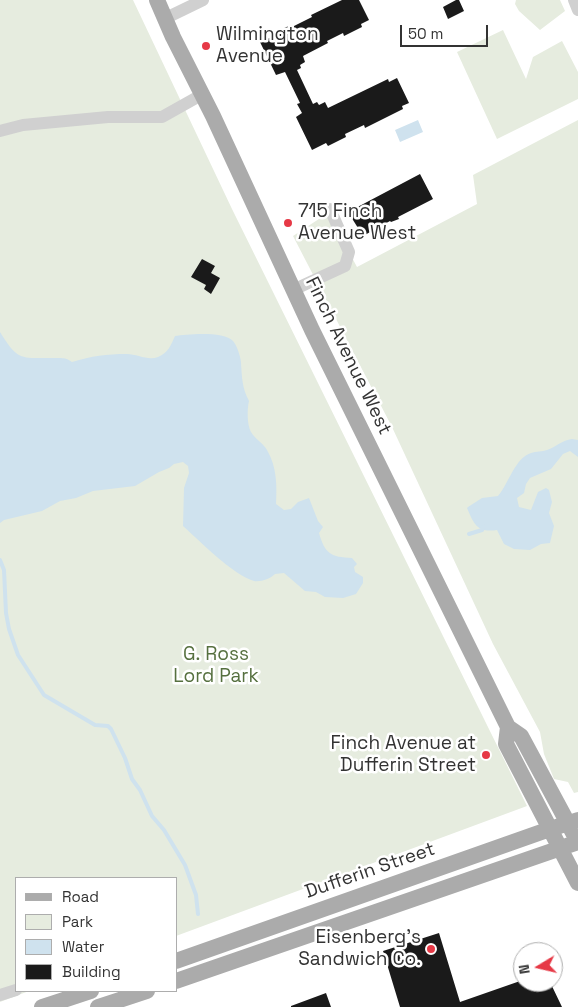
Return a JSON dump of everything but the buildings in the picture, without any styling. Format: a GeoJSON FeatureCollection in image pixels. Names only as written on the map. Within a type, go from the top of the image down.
{"type":"FeatureCollection","features":[{"type":"Feature","properties":{"kind":"main road","name":"Finch Avenue West"},"geometry":{"type":"LineString","coordinates":[[157,0],[173,37],[203,94],[293,290],[508,726],[521,736],[573,822],[578,842]]}},
{"type":"Feature","properties":{"kind":"main road","name":"Finch Avenue West"},"geometry":{"type":"LineString","coordinates":[[508,726],[506,744],[578,883]]}},
{"type":"Feature","properties":{"kind":"main road","name":"Dufferin Street"},"geometry":{"type":"LineString","coordinates":[[178,960],[550,828],[573,822]]}},
{"type":"Feature","properties":{"kind":"main road"},"geometry":{"type":"LineString","coordinates":[[178,980],[578,842]]}},
{"type":"Feature","properties":{"kind":"main road"},"geometry":{"type":"LineString","coordinates":[[42,1007],[88,992]]}},
{"type":"Feature","properties":{"kind":"main road"},"geometry":{"type":"LineString","coordinates":[[98,1007],[144,992]]}},
{"type":"Feature","properties":{"kind":"street"},"geometry":{"type":"LineString","coordinates":[[166,18],[203,0]]}},
{"type":"Feature","properties":{"kind":"street"},"geometry":{"type":"LineString","coordinates":[[574,0],[578,10]]}},
{"type":"Feature","properties":{"kind":"street"},"geometry":{"type":"LineString","coordinates":[[0,131],[23,125],[108,117],[162,117],[203,94]]}},
{"type":"Feature","properties":{"kind":"street"},"geometry":{"type":"LineString","coordinates":[[293,290],[345,266],[350,252],[330,209]]}},
{"type":"Feature","properties":{"kind":"street"},"geometry":{"type":"LineString","coordinates":[[0,995],[15,990]]}},
{"type":"Feature","properties":{"kind":"green space","name":"G. Ross Lord Park"},"geometry":{"type":"Polygon","coordinates":[[[0,0],[133,0],[232,209],[527,806],[178,935],[178,877],[15,877],[15,992],[26,992],[0,1002],[0,0]]]}},
{"type":"Feature","properties":{"kind":"green space"},"geometry":{"type":"Polygon","coordinates":[[[516,0],[560,0],[565,11],[540,30],[519,11],[515,4],[516,0]]]}},
{"type":"Feature","properties":{"kind":"green space"},"geometry":{"type":"Polygon","coordinates":[[[503,30],[526,79],[533,57],[562,41],[578,72],[578,99],[497,139],[457,52],[503,30]]]}},
{"type":"Feature","properties":{"kind":"green space"},"geometry":{"type":"Polygon","coordinates":[[[578,120],[578,792],[574,793],[568,782],[554,779],[544,754],[540,732],[493,644],[392,427],[293,236],[328,213],[357,267],[477,204],[473,175],[578,120]]]}},
{"type":"Feature","properties":{"kind":"water"},"geometry":{"type":"Polygon","coordinates":[[[418,120],[423,132],[400,142],[395,130],[418,120]]]}},
{"type":"Feature","properties":{"kind":"water"},"geometry":{"type":"Polygon","coordinates":[[[0,332],[11,348],[21,356],[63,358],[72,362],[112,354],[131,354],[154,358],[167,351],[175,336],[214,334],[229,338],[237,348],[240,358],[243,383],[249,401],[248,417],[250,429],[270,456],[275,470],[276,504],[284,510],[291,509],[298,502],[309,498],[318,521],[323,527],[319,533],[324,546],[330,553],[339,557],[352,558],[357,564],[354,567],[355,572],[363,577],[363,583],[356,594],[343,598],[325,597],[316,592],[305,591],[284,573],[275,574],[262,581],[254,581],[236,572],[183,526],[184,488],[189,473],[188,466],[183,462],[174,464],[135,486],[93,491],[76,498],[60,501],[42,511],[4,520],[0,523],[0,332]]]}},
{"type":"Feature","properties":{"kind":"water"},"geometry":{"type":"Polygon","coordinates":[[[572,439],[578,440],[578,457],[570,451],[563,454],[551,469],[530,478],[524,493],[517,498],[519,507],[531,510],[538,492],[546,488],[549,490],[552,502],[549,513],[554,526],[550,543],[541,544],[530,550],[514,549],[504,544],[497,530],[481,529],[474,523],[467,508],[482,498],[498,496],[516,465],[525,456],[533,452],[547,450],[572,439]]]}},
{"type":"Feature","properties":{"kind":"waterway"},"geometry":{"type":"LineString","coordinates":[[469,534],[482,530],[484,526]]}},
{"type":"Feature","properties":{"kind":"waterway"},"geometry":{"type":"LineString","coordinates":[[0,560],[4,570],[6,613],[9,629],[18,655],[44,695],[95,725],[108,726],[111,729],[125,758],[132,779],[140,790],[152,816],[164,830],[185,865],[196,895],[198,914]]}},
{"type":"Feature","properties":{"kind":"place","name":"Wilmington Avenue"},"geometry":{"type":"Point","coordinates":[206,46]}},
{"type":"Feature","properties":{"kind":"place","name":"715 Finch Avenue West"},"geometry":{"type":"Point","coordinates":[288,223]}},
{"type":"Feature","properties":{"kind":"place","name":"Finch Avenue at Dufferin Street"},"geometry":{"type":"Point","coordinates":[486,755]}},
{"type":"Feature","properties":{"kind":"place","name":"Eisenberg’s Sandwich Co."},"geometry":{"type":"Point","coordinates":[431,949]}}]}
